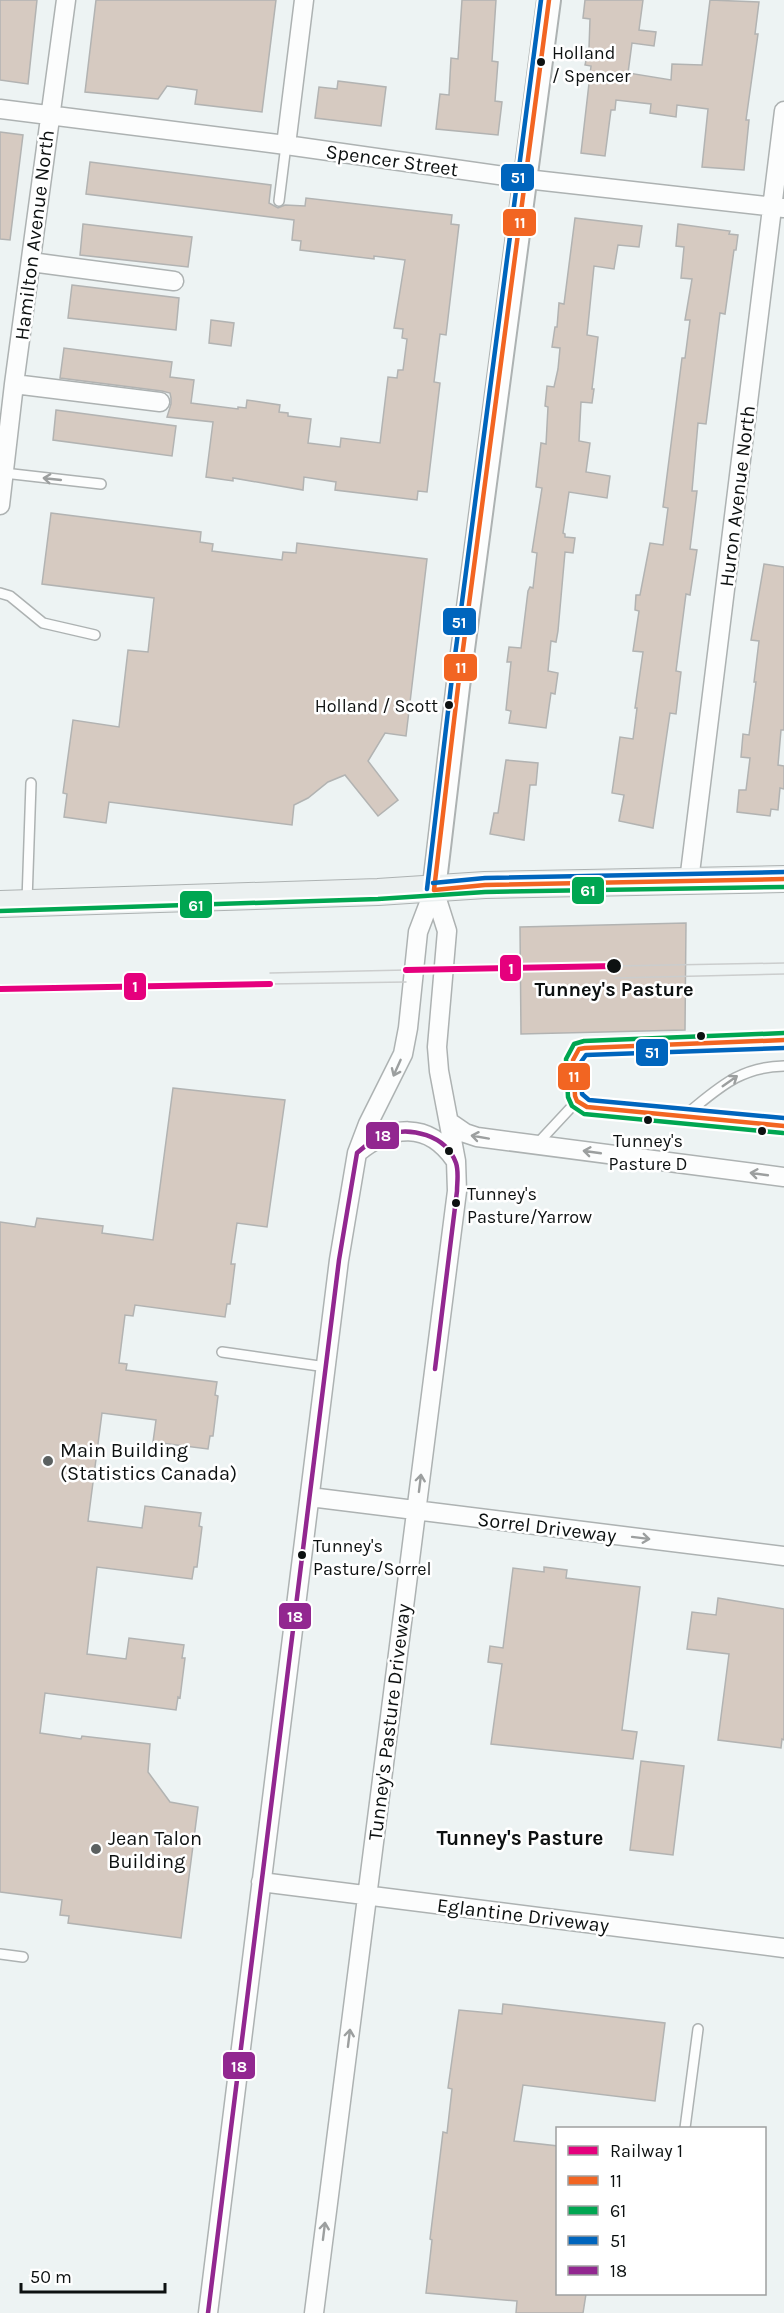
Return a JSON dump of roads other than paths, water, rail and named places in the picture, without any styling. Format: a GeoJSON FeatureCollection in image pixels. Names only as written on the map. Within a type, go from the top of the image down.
{"type":"FeatureCollection","features":[{"type":"Feature","properties":{"kind":"main road"},"geometry":{"type":"LineString","coordinates":[[0,904],[434,890],[484,885],[784,879]]}},
{"type":"Feature","properties":{"kind":"street","name":"Hamilton Avenue North"},"geometry":{"type":"LineString","coordinates":[[0,505],[49,116],[66,0]]}},
{"type":"Feature","properties":{"kind":"street"},"geometry":{"type":"LineString","coordinates":[[286,145],[304,0]]}},
{"type":"Feature","properties":{"kind":"street"},"geometry":{"type":"LineString","coordinates":[[208,2313],[339,1260],[357,1153],[368,1124],[398,1067],[406,1041],[418,932],[434,890],[459,675],[549,0]]}},
{"type":"Feature","properties":{"kind":"street","name":"Spencer Street"},"geometry":{"type":"LineString","coordinates":[[0,109],[526,178],[778,208]]}},
{"type":"Feature","properties":{"kind":"street","name":"Huron Avenue North"},"geometry":{"type":"LineString","coordinates":[[689,881],[778,208],[784,111]]}},
{"type":"Feature","properties":{"kind":"street"},"geometry":{"type":"LineString","coordinates":[[31,262],[174,281]]}},
{"type":"Feature","properties":{"kind":"street"},"geometry":{"type":"LineString","coordinates":[[14,384],[160,402]]}},
{"type":"Feature","properties":{"kind":"street","name":"Tunney's Pasture Driveway"},"geometry":{"type":"LineString","coordinates":[[314,2313],[457,1191],[456,1161],[439,1071],[437,1037],[447,931],[434,890]]}},
{"type":"Feature","properties":{"kind":"street"},"geometry":{"type":"LineString","coordinates":[[449,1122],[465,1133],[477,1137],[784,1177]]}},
{"type":"Feature","properties":{"kind":"street"},"geometry":{"type":"LineString","coordinates":[[357,1153],[383,1136],[411,1131],[438,1140],[456,1161]]}},
{"type":"Feature","properties":{"kind":"street","name":"Sorrel Driveway"},"geometry":{"type":"LineString","coordinates":[[310,1497],[784,1556]]}},
{"type":"Feature","properties":{"kind":"street","name":"Eglantine Driveway"},"geometry":{"type":"LineString","coordinates":[[261,1882],[784,1948]]}},
{"type":"Feature","properties":{"kind":"lane"},"geometry":{"type":"LineString","coordinates":[[279,201],[286,145]]}},
{"type":"Feature","properties":{"kind":"lane"},"geometry":{"type":"LineString","coordinates":[[4,473],[101,484]]}},
{"type":"Feature","properties":{"kind":"lane"},"geometry":{"type":"LineString","coordinates":[[0,593],[10,596],[44,623],[95,635]]}},
{"type":"Feature","properties":{"kind":"lane"},"geometry":{"type":"LineString","coordinates":[[27,904],[31,783]]}},
{"type":"Feature","properties":{"kind":"lane"},"geometry":{"type":"LineString","coordinates":[[784,1040],[579,1049],[573,1060],[575,1096],[577,1101],[587,1107],[784,1126]]}},
{"type":"Feature","properties":{"kind":"lane"},"geometry":{"type":"LineString","coordinates":[[684,1116],[742,1073],[756,1068],[784,1066]]}},
{"type":"Feature","properties":{"kind":"lane"},"geometry":{"type":"LineString","coordinates":[[537,1144],[577,1101]]}},
{"type":"Feature","properties":{"kind":"lane"},"geometry":{"type":"LineString","coordinates":[[222,1352],[326,1367]]}},
{"type":"Feature","properties":{"kind":"lane"},"geometry":{"type":"LineString","coordinates":[[0,1954],[23,1957]]}},
{"type":"Feature","properties":{"kind":"lane"},"geometry":{"type":"LineString","coordinates":[[685,2127],[698,2030]]}},
{"type":"Feature","properties":{"kind":"tram line"},"geometry":{"type":"LineString","coordinates":[[615,966],[784,963]]}},
{"type":"Feature","properties":{"kind":"tram line"},"geometry":{"type":"LineString","coordinates":[[270,973],[406,970]]}},
{"type":"Feature","properties":{"kind":"tram line"},"geometry":{"type":"LineString","coordinates":[[615,978],[784,974]]}},
{"type":"Feature","properties":{"kind":"tram line"},"geometry":{"type":"LineString","coordinates":[[270,984],[406,982]]}},
{"type":"Feature","properties":{"kind":"rail line","name":"1"},"geometry":{"type":"LineString","coordinates":[[406,970],[615,966]]}},
{"type":"Feature","properties":{"kind":"rail line","name":"1"},"geometry":{"type":"LineString","coordinates":[[0,989],[270,984]]}},
{"type":"Feature","properties":{"kind":"place","name":"Holland / Spencer"},"geometry":{"type":"Point","coordinates":[541,62]}},
{"type":"Feature","properties":{"kind":"place","name":"Holland / Scott"},"geometry":{"type":"Point","coordinates":[449,705]}},
{"type":"Feature","properties":{"kind":"place","name":"Tunney's Pasture"},"geometry":{"type":"Point","coordinates":[614,966]}},
{"type":"Feature","properties":{"kind":"place","name":"Tunney's Pasture D"},"geometry":{"type":"Point","coordinates":[648,1120]}},
{"type":"Feature","properties":{"kind":"place","name":"Tunney's Pasture/Yarrow"},"geometry":{"type":"Point","coordinates":[456,1203]}},
{"type":"Feature","properties":{"kind":"place","name":"Main Building (Statistics Canada)"},"geometry":{"type":"Point","coordinates":[48,1461]}},
{"type":"Feature","properties":{"kind":"place","name":"Tunney's Pasture/Sorrel"},"geometry":{"type":"Point","coordinates":[302,1555]}},
{"type":"Feature","properties":{"kind":"place","name":"Jean Talon Building"},"geometry":{"type":"Point","coordinates":[96,1849]}},
{"type":"Feature","properties":{"kind":"district","name":"Tunney's Pasture"},"geometry":{"type":"Point","coordinates":[520,1838]}}]}
